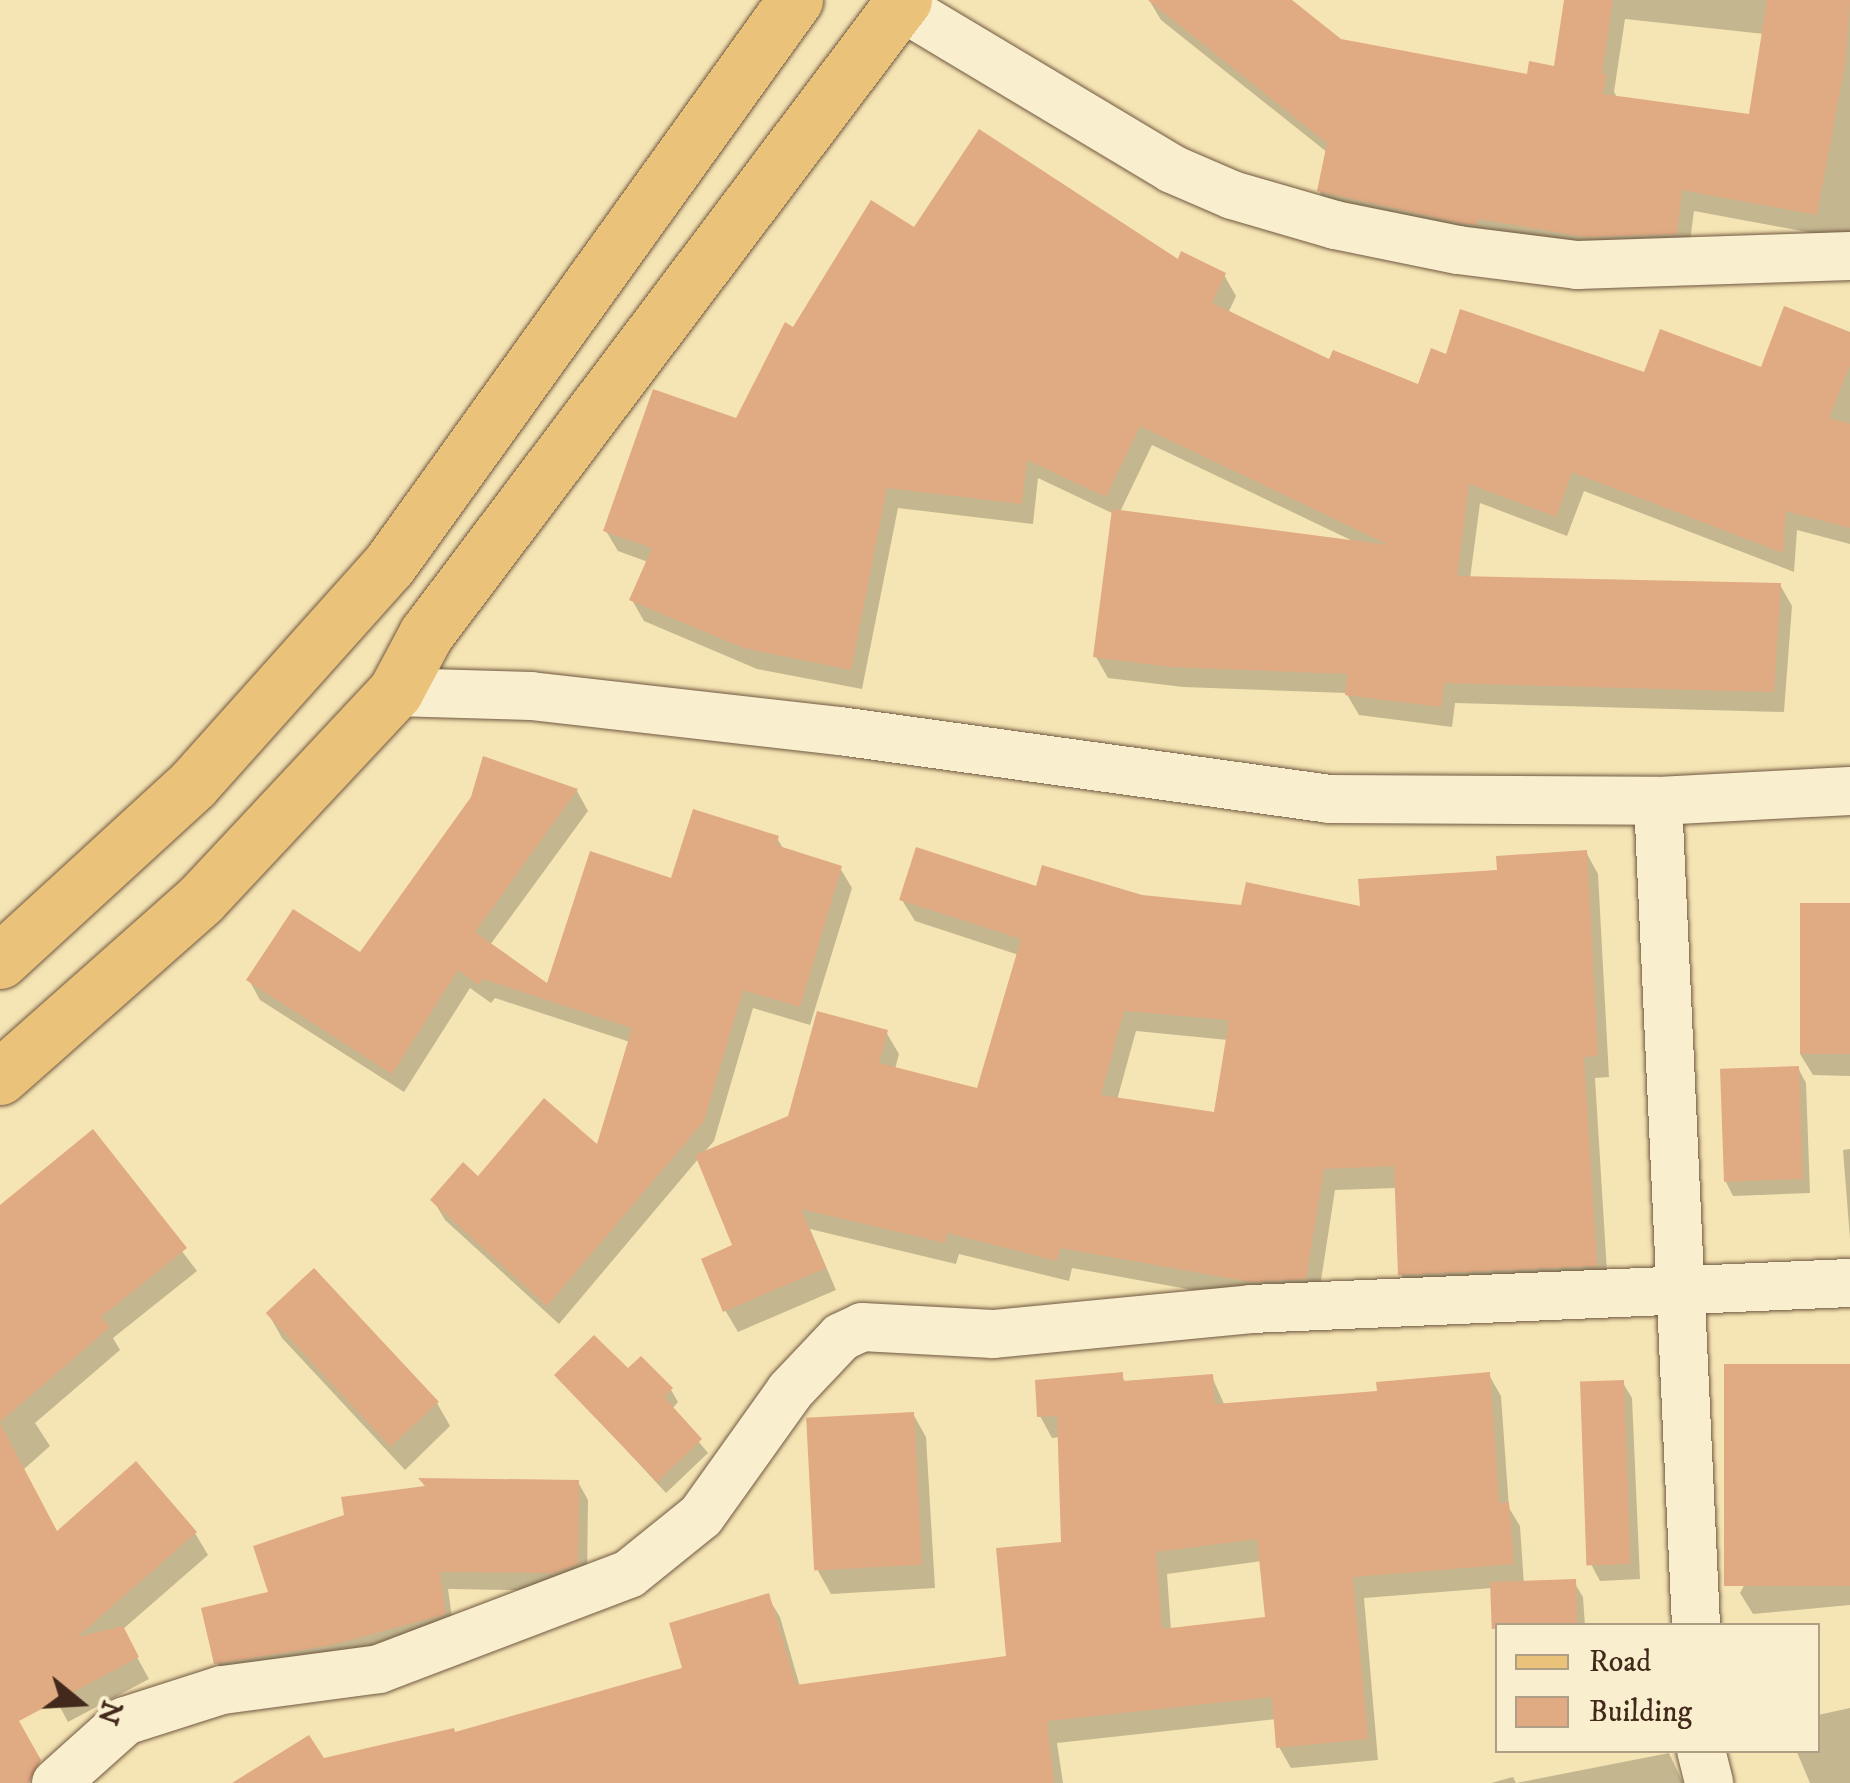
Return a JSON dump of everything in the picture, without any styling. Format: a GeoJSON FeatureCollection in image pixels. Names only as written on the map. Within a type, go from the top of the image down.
{"type":"FeatureCollection","features":[{"type":"Feature","properties":{"kind":"main road"},"geometry":{"type":"LineString","coordinates":[[0,961],[192,784],[389,565],[796,0]]}},
{"type":"Feature","properties":{"kind":"main road"},"geometry":{"type":"LineString","coordinates":[[0,1077],[201,899],[395,692],[426,634],[902,3]]}},
{"type":"Feature","properties":{"kind":"street"},"geometry":{"type":"LineString","coordinates":[[902,3],[1172,169],[1232,195],[1336,224],[1458,250],[1577,265],[1850,256]]}},
{"type":"Feature","properties":{"kind":"street"},"geometry":{"type":"LineString","coordinates":[[395,692],[531,696],[840,731],[1328,798],[1658,801],[1850,790]]}},
{"type":"Feature","properties":{"kind":"street"},"geometry":{"type":"LineString","coordinates":[[1658,801],[1684,1290],[1696,1623]]}},
{"type":"Feature","properties":{"kind":"street"},"geometry":{"type":"LineString","coordinates":[[56,1783],[125,1721],[222,1690],[379,1669],[629,1574],[701,1516],[790,1391],[841,1337],[862,1326],[993,1334],[1251,1309],[1850,1283]]}},
{"type":"Feature","properties":{"kind":"street"},"geometry":{"type":"LineString","coordinates":[[1702,1753],[1709,1783]]}},
{"type":"Feature","properties":{"kind":"building"},"geometry":{"type":"Polygon","coordinates":[[[1148,0],[1292,0],[1341,39],[1527,74],[1529,61],[1554,66],[1564,0],[1613,0],[1602,74],[1607,75],[1603,94],[1749,114],[1767,0],[1850,0],[1845,65],[1817,215],[1682,190],[1677,234],[1585,237],[1478,219],[1477,225],[1462,223],[1317,191],[1327,143],[1148,0]]]}},
{"type":"Feature","properties":{"kind":"building"},"geometry":{"type":"Polygon","coordinates":[[[979,129],[1178,259],[1181,251],[1226,273],[1212,303],[1329,359],[1333,350],[1418,384],[1431,348],[1446,354],[1460,309],[1644,372],[1660,329],[1761,367],[1784,306],[1850,332],[1850,365],[1829,418],[1850,424],[1850,528],[1786,511],[1783,553],[1572,472],[1556,517],[1469,484],[1457,576],[1781,583],[1774,692],[1444,683],[1441,707],[1345,695],[1347,674],[1170,667],[1093,657],[1112,509],[1389,545],[1140,426],[1106,497],[1027,460],[1022,504],[887,488],[851,670],[743,648],[629,600],[652,548],[603,531],[653,389],[736,418],[785,322],[793,327],[871,200],[914,227],[979,129]]]}},
{"type":"Feature","properties":{"kind":"building"},"geometry":{"type":"Polygon","coordinates":[[[483,756],[578,789],[475,932],[547,983],[590,851],[671,878],[693,809],[779,836],[776,845],[842,866],[800,1007],[743,990],[704,1121],[547,1306],[430,1200],[463,1162],[478,1176],[544,1098],[597,1144],[632,1028],[483,979],[479,985],[458,970],[392,1074],[246,980],[293,909],[360,952],[471,797],[483,756]]]}},
{"type":"Feature","properties":{"kind":"building"},"geometry":{"type":"Polygon","coordinates":[[[916,847],[1036,886],[1042,865],[1142,895],[1241,905],[1246,882],[1360,906],[1358,879],[1497,870],[1496,856],[1587,850],[1598,1056],[1584,1057],[1597,1266],[1398,1275],[1394,1166],[1324,1169],[1306,1279],[1250,1282],[1060,1248],[1057,1261],[947,1233],[945,1243],[801,1209],[826,1268],[723,1312],[701,1259],[732,1245],[695,1155],[788,1116],[817,1011],[888,1030],[879,1063],[977,1088],[1021,939],[899,900],[916,847]],[[1124,1011],[1101,1095],[1214,1112],[1229,1020],[1124,1011]]]}},
{"type":"Feature","properties":{"kind":"building"},"geometry":{"type":"Polygon","coordinates":[[[1800,903],[1850,903],[1850,1054],[1800,1054],[1800,903]]]}},
{"type":"Feature","properties":{"kind":"building"},"geometry":{"type":"Polygon","coordinates":[[[1799,1066],[1803,1179],[1724,1182],[1720,1069],[1799,1066]]]}},
{"type":"Feature","properties":{"kind":"building"},"geometry":{"type":"Polygon","coordinates":[[[93,1129],[187,1248],[101,1317],[110,1327],[0,1422],[0,1205],[93,1129]]]}},
{"type":"Feature","properties":{"kind":"building"},"geometry":{"type":"Polygon","coordinates":[[[314,1268],[439,1402],[391,1447],[266,1313],[314,1268]]]}},
{"type":"Feature","properties":{"kind":"building"},"geometry":{"type":"Polygon","coordinates":[[[594,1335],[628,1368],[641,1356],[673,1388],[664,1397],[702,1439],[657,1482],[554,1375],[594,1335]]]}},
{"type":"Feature","properties":{"kind":"building"},"geometry":{"type":"Polygon","coordinates":[[[1724,1364],[1850,1364],[1850,1586],[1724,1586],[1724,1364]]]}},
{"type":"Feature","properties":{"kind":"building"},"geometry":{"type":"Polygon","coordinates":[[[1123,1372],[1123,1381],[1213,1374],[1215,1404],[1377,1391],[1376,1382],[1490,1372],[1499,1503],[1509,1502],[1514,1564],[1353,1577],[1368,1739],[1276,1748],[1272,1697],[1047,1721],[1054,1783],[232,1783],[309,1735],[324,1758],[454,1728],[455,1732],[682,1668],[669,1623],[769,1593],[796,1685],[1006,1656],[996,1548],[1061,1542],[1057,1416],[1037,1417],[1035,1380],[1123,1372]],[[1257,1539],[1156,1552],[1162,1629],[1265,1617],[1257,1539]]]}},
{"type":"Feature","properties":{"kind":"building"},"geometry":{"type":"Polygon","coordinates":[[[1624,1380],[1630,1564],[1586,1565],[1580,1382],[1624,1380]]]}},
{"type":"Feature","properties":{"kind":"building"},"geometry":{"type":"Polygon","coordinates":[[[914,1412],[922,1565],[814,1570],[806,1418],[914,1412]]]}},
{"type":"Feature","properties":{"kind":"building"},"geometry":{"type":"Polygon","coordinates":[[[0,1423],[57,1531],[136,1461],[197,1532],[77,1637],[123,1626],[139,1657],[19,1721],[41,1760],[29,1783],[0,1783],[0,1423]]]}},
{"type":"Feature","properties":{"kind":"building"},"geometry":{"type":"Polygon","coordinates":[[[418,1478],[579,1480],[578,1564],[553,1573],[440,1572],[446,1614],[332,1645],[214,1664],[201,1608],[268,1592],[253,1546],[344,1515],[341,1497],[425,1486],[418,1478]]]}},
{"type":"Feature","properties":{"kind":"building"},"geometry":{"type":"Polygon","coordinates":[[[1576,1579],[1578,1623],[1495,1623],[1492,1629],[1490,1582],[1576,1579]]]}}]}
